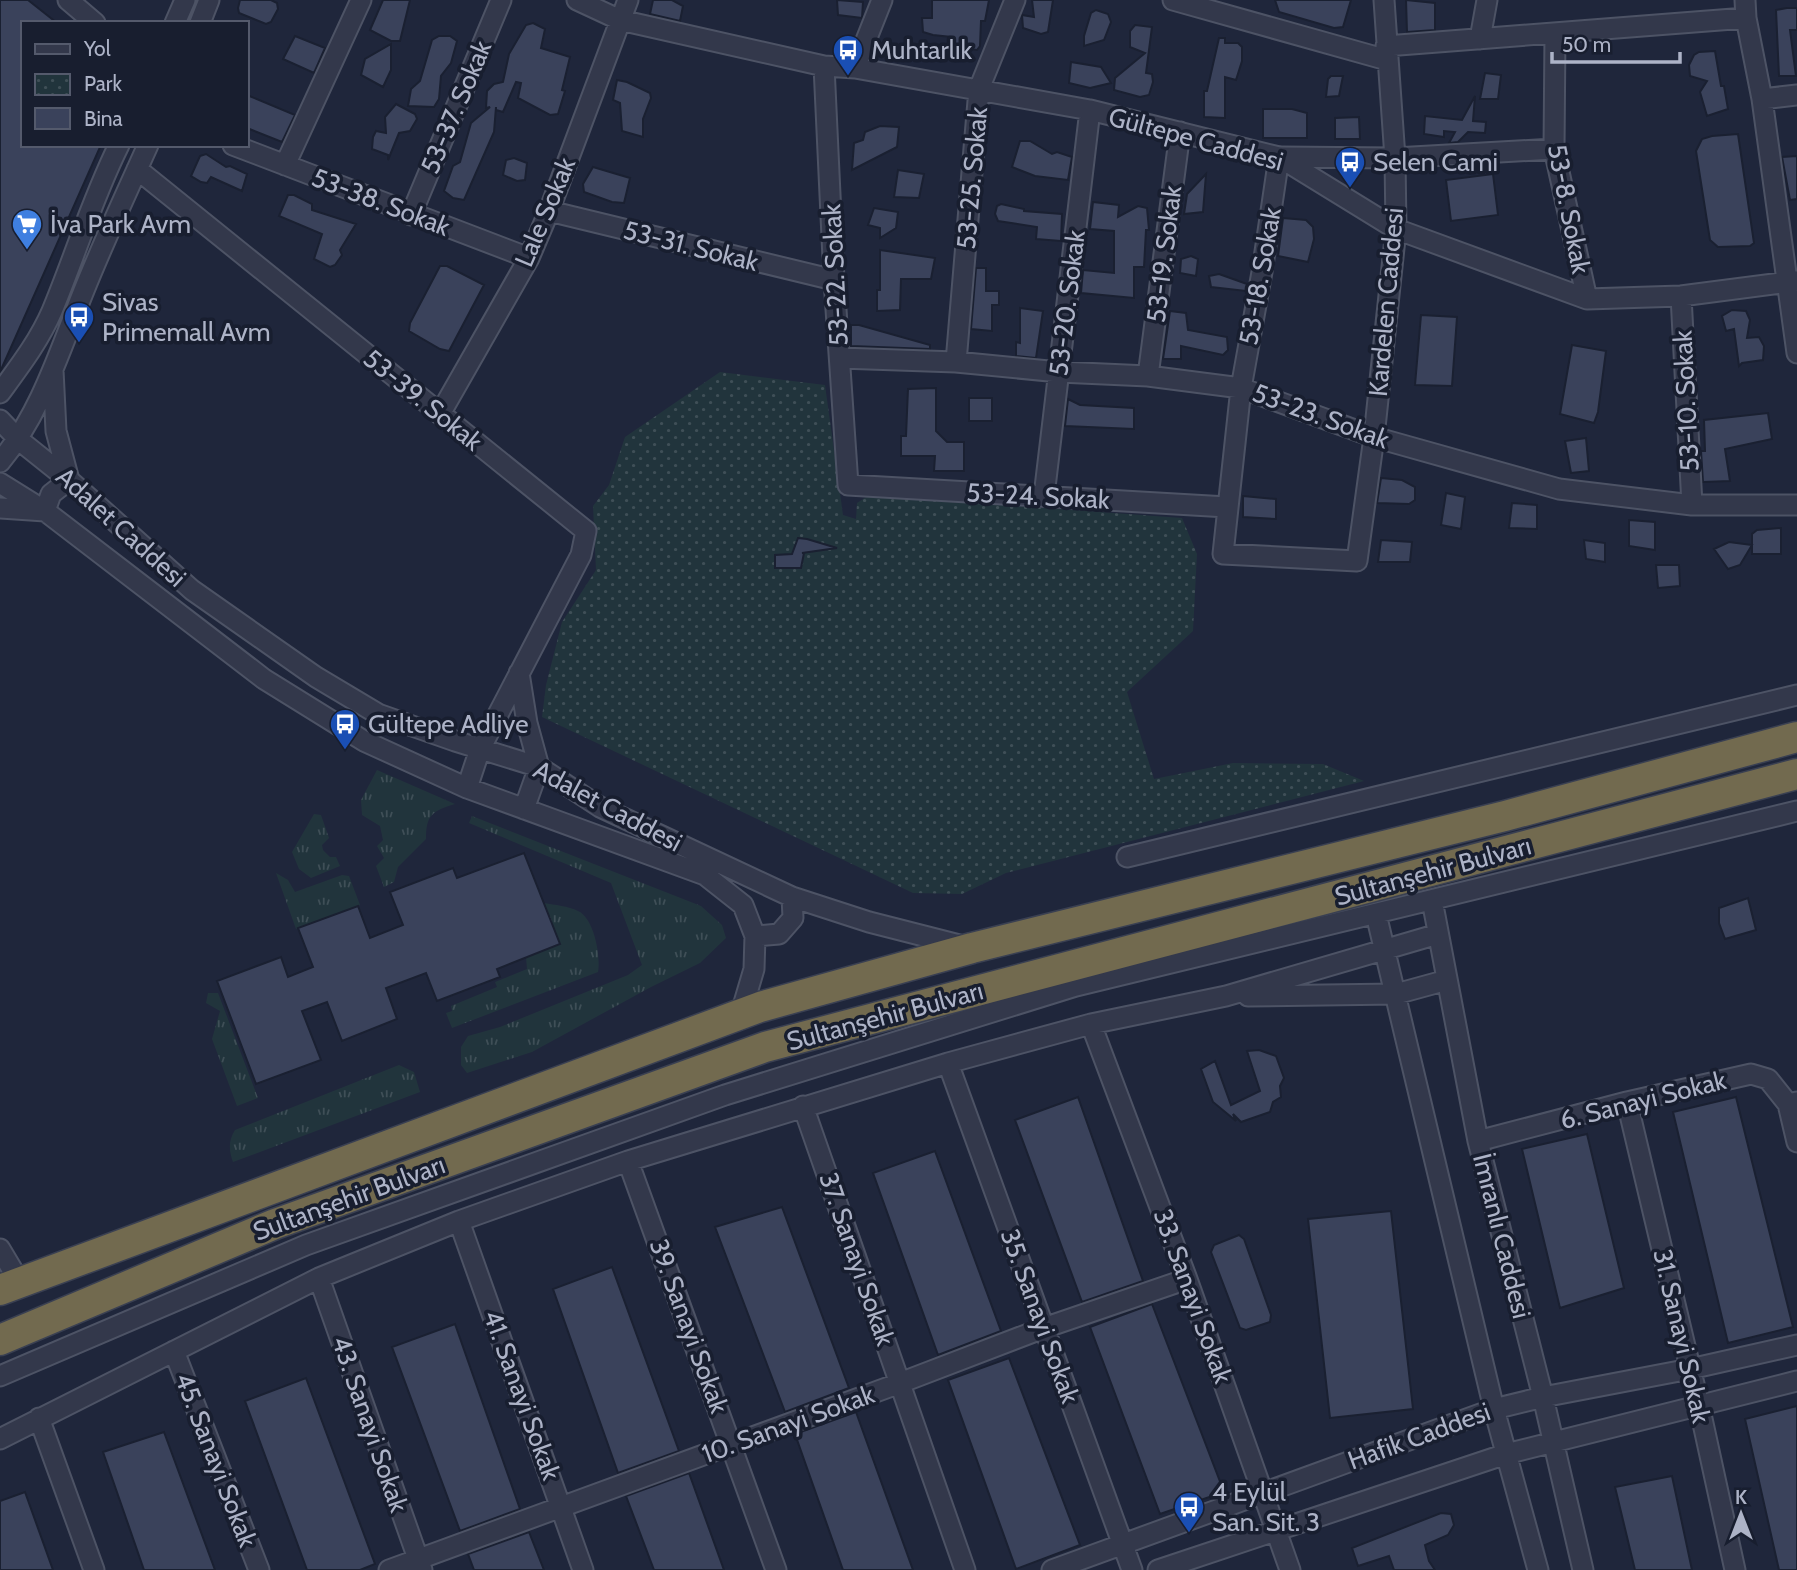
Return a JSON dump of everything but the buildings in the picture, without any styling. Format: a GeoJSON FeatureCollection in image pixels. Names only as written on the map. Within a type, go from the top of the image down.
{"type":"FeatureCollection","features":[{"type":"Feature","properties":{"kind":"highway","name":"Sultanşehir Bulvarı"},"geometry":{"type":"LineString","coordinates":[[9,1285],[741,1013],[972,948],[1505,816],[1797,737]]}},
{"type":"Feature","properties":{"kind":"highway","name":"Sultanşehir Bulvarı"},"geometry":{"type":"LineString","coordinates":[[0,1340],[275,1224],[765,1047],[1797,774]]}},
{"type":"Feature","properties":{"kind":"street"},"geometry":{"type":"LineString","coordinates":[[68,0],[93,21]]}},
{"type":"Feature","properties":{"kind":"street"},"geometry":{"type":"LineString","coordinates":[[176,21],[184,0]]}},
{"type":"Feature","properties":{"kind":"street"},"geometry":{"type":"LineString","coordinates":[[201,21],[209,0]]}},
{"type":"Feature","properties":{"kind":"street"},"geometry":{"type":"LineString","coordinates":[[285,165],[360,0]]}},
{"type":"Feature","properties":{"kind":"street","name":"53-37. Sokak"},"geometry":{"type":"LineString","coordinates":[[411,215],[501,0]]}},
{"type":"Feature","properties":{"kind":"street","name":"Gültepe Caddesi"},"geometry":{"type":"LineString","coordinates":[[577,0],[620,20],[824,66],[855,68],[1090,110],[1279,157],[1396,229],[1587,299],[1681,296],[1792,281]]}},
{"type":"Feature","properties":{"kind":"street","name":"Lale Sokak"},"geometry":{"type":"LineString","coordinates":[[440,414],[529,258],[628,0]]}},
{"type":"Feature","properties":{"kind":"street"},"geometry":{"type":"LineString","coordinates":[[855,68],[882,0]]}},
{"type":"Feature","properties":{"kind":"street","name":"53-25. Sokak"},"geometry":{"type":"LineString","coordinates":[[956,362],[979,89],[1015,0]]}},
{"type":"Feature","properties":{"kind":"street"},"geometry":{"type":"LineString","coordinates":[[1173,0],[1387,53],[1480,39],[1555,34],[1746,9],[1792,281],[1797,353]]}},
{"type":"Feature","properties":{"kind":"street","name":"Kardelen Caddesi"},"geometry":{"type":"LineString","coordinates":[[1357,561],[1374,437],[1396,229],[1395,158],[1384,0]]}},
{"type":"Feature","properties":{"kind":"street"},"geometry":{"type":"LineString","coordinates":[[1480,39],[1487,0]]}},
{"type":"Feature","properties":{"kind":"street","name":"53-8. Sokak"},"geometry":{"type":"LineString","coordinates":[[1555,34],[1553,149],[1587,299]]}},
{"type":"Feature","properties":{"kind":"street","name":"53-22. Sokak"},"geometry":{"type":"LineString","coordinates":[[824,66],[834,280],[848,485]]}},
{"type":"Feature","properties":{"kind":"street"},"geometry":{"type":"LineString","coordinates":[[1762,99],[1797,95]]}},
{"type":"Feature","properties":{"kind":"street","name":"53-20. Sokak"},"geometry":{"type":"LineString","coordinates":[[1044,496],[1090,110]]}},
{"type":"Feature","properties":{"kind":"street","name":"53-19. Sokak"},"geometry":{"type":"LineString","coordinates":[[1148,376],[1180,132]]}},
{"type":"Feature","properties":{"kind":"street"},"geometry":{"type":"LineString","coordinates":[[0,393],[35,344],[51,312],[99,185],[118,147]]}},
{"type":"Feature","properties":{"kind":"street"},"geometry":{"type":"LineString","coordinates":[[0,462],[19,440],[147,147]]}},
{"type":"Feature","properties":{"kind":"street","name":"53-38. Sokak"},"geometry":{"type":"LineString","coordinates":[[238,147],[529,258]]}},
{"type":"Feature","properties":{"kind":"street"},"geometry":{"type":"LineString","coordinates":[[1279,157],[1395,158],[1553,149]]}},
{"type":"Feature","properties":{"kind":"street","name":"53-18. Sokak"},"geometry":{"type":"LineString","coordinates":[[1279,157],[1241,388],[1223,554],[1357,561]]}},
{"type":"Feature","properties":{"kind":"street","name":"53-39. Sokak"},"geometry":{"type":"LineString","coordinates":[[137,169],[586,531],[581,555],[480,749],[467,788]]}},
{"type":"Feature","properties":{"kind":"street","name":"53-31. Sokak"},"geometry":{"type":"LineString","coordinates":[[549,211],[834,280]]}},
{"type":"Feature","properties":{"kind":"street","name":"53-10. Sokak"},"geometry":{"type":"LineString","coordinates":[[1681,296],[1692,505]]}},
{"type":"Feature","properties":{"kind":"street","name":"53-23. Sokak"},"geometry":{"type":"LineString","coordinates":[[840,358],[956,362],[1059,372],[1148,376],[1241,388],[1374,437],[1559,489],[1692,505],[1797,505]]}},
{"type":"Feature","properties":{"kind":"street"},"geometry":{"type":"LineString","coordinates":[[0,508],[45,511],[51,494],[69,480],[56,431],[53,366]]}},
{"type":"Feature","properties":{"kind":"street","name":"Adalet Caddesi"},"geometry":{"type":"LineString","coordinates":[[0,420],[19,440],[69,480],[191,590],[316,677],[378,714],[539,767],[600,807],[792,897],[869,922],[972,948]]}},
{"type":"Feature","properties":{"kind":"street","name":"Adalet Caddesi"},"geometry":{"type":"LineString","coordinates":[[0,483],[45,511],[264,679],[364,741],[467,788],[705,875],[743,905],[755,936],[754,969],[741,1013]]}},
{"type":"Feature","properties":{"kind":"street","name":"53-24. Sokak"},"geometry":{"type":"LineString","coordinates":[[848,485],[1227,507]]}},
{"type":"Feature","properties":{"kind":"street"},"geometry":{"type":"LineString","coordinates":[[519,673],[527,723],[539,767],[524,809]]}},
{"type":"Feature","properties":{"kind":"street"},"geometry":{"type":"LineString","coordinates":[[1128,857],[1797,695]]}},
{"type":"Feature","properties":{"kind":"street"},"geometry":{"type":"LineString","coordinates":[[0,1376],[306,1245],[725,1095],[1076,986],[1797,811]]}},
{"type":"Feature","properties":{"kind":"street"},"geometry":{"type":"LineString","coordinates":[[755,936],[779,934],[793,919],[792,897]]}},
{"type":"Feature","properties":{"kind":"street","name":"İmranlı Caddesi"},"geometry":{"type":"LineString","coordinates":[[1432,900],[1478,1141],[1543,1397],[1583,1570]]}},
{"type":"Feature","properties":{"kind":"street","name":"İmranlı Caddesi"},"geometry":{"type":"LineString","coordinates":[[1376,915],[1494,1409],[1538,1570]]}},
{"type":"Feature","properties":{"kind":"street"},"geometry":{"type":"LineString","coordinates":[[0,1440],[319,1278],[459,1221],[628,1161],[947,1063],[1091,1024],[1226,996],[1438,934]]}},
{"type":"Feature","properties":{"kind":"street"},"geometry":{"type":"LineString","coordinates":[[1226,996],[1396,994],[1447,980]]}},
{"type":"Feature","properties":{"kind":"street","name":"33. Sanayi Sokak"},"geometry":{"type":"LineString","coordinates":[[1091,1024],[1187,1279],[1290,1570]]}},
{"type":"Feature","properties":{"kind":"street","name":"35. Sanayi Sokak"},"geometry":{"type":"LineString","coordinates":[[947,1063],[1132,1570]]}},
{"type":"Feature","properties":{"kind":"street","name":"6. Sanayi Sokak"},"geometry":{"type":"LineString","coordinates":[[1478,1141],[1627,1102],[1751,1074],[1768,1079],[1793,1103]]}},
{"type":"Feature","properties":{"kind":"street","name":"31. Sanayi Sokak"},"geometry":{"type":"LineString","coordinates":[[1627,1102],[1735,1570]]}},
{"type":"Feature","properties":{"kind":"street"},"geometry":{"type":"LineString","coordinates":[[1793,1103],[1797,1142]]}},
{"type":"Feature","properties":{"kind":"street","name":"37. Sanayi Sokak"},"geometry":{"type":"LineString","coordinates":[[803,1106],[965,1570]]}},
{"type":"Feature","properties":{"kind":"street","name":"39. Sanayi Sokak"},"geometry":{"type":"LineString","coordinates":[[628,1161],[776,1570]]}},
{"type":"Feature","properties":{"kind":"street","name":"41. Sanayi Sokak"},"geometry":{"type":"LineString","coordinates":[[459,1221],[583,1570]]}},
{"type":"Feature","properties":{"kind":"street"},"geometry":{"type":"LineString","coordinates":[[0,1249],[9,1285]]}},
{"type":"Feature","properties":{"kind":"street","name":"43. Sanayi Sokak"},"geometry":{"type":"LineString","coordinates":[[319,1278],[420,1565]]}},
{"type":"Feature","properties":{"kind":"street","name":"10. Sanayi Sokak"},"geometry":{"type":"LineString","coordinates":[[389,1570],[420,1565],[562,1507],[1044,1328],[1187,1279]]}},
{"type":"Feature","properties":{"kind":"street","name":"Hafik Caddesi"},"geometry":{"type":"LineString","coordinates":[[1052,1570],[1494,1409],[1797,1345]]}},
{"type":"Feature","properties":{"kind":"street","name":"45. Sanayi Sokak"},"geometry":{"type":"LineString","coordinates":[[174,1351],[259,1570]]}},
{"type":"Feature","properties":{"kind":"street","name":"Hafik Caddesi"},"geometry":{"type":"LineString","coordinates":[[1158,1570],[1506,1454],[1797,1381]]}},
{"type":"Feature","properties":{"kind":"street"},"geometry":{"type":"LineString","coordinates":[[39,1418],[94,1570]]}},
{"type":"Feature","properties":{"kind":"green space"},"geometry":{"type":"Polygon","coordinates":[[[720,372],[825,385],[843,515],[856,519],[857,503],[869,495],[1182,518],[1197,554],[1193,631],[1127,692],[1154,779],[1233,763],[1323,764],[1364,781],[1006,873],[962,894],[913,893],[542,717],[546,685],[562,622],[596,570],[593,506],[609,485],[625,437],[720,372]]]}},
{"type":"Feature","properties":{"kind":"green space"},"geometry":{"type":"Polygon","coordinates":[[[377,770],[455,804],[432,815],[427,824],[426,839],[398,867],[394,882],[384,887],[376,866],[384,858],[377,846],[383,840],[380,826],[362,815],[361,800],[377,770]]]}},
{"type":"Feature","properties":{"kind":"green space"},"geometry":{"type":"Polygon","coordinates":[[[314,814],[321,815],[329,838],[322,845],[323,850],[330,857],[336,857],[340,866],[311,878],[299,869],[292,852],[314,814]]]}},
{"type":"Feature","properties":{"kind":"green space"},"geometry":{"type":"Polygon","coordinates":[[[472,816],[701,906],[722,925],[726,938],[700,963],[532,1052],[467,1073],[461,1065],[461,1047],[468,1036],[500,1027],[628,975],[642,965],[611,883],[469,823],[472,816]]]}},
{"type":"Feature","properties":{"kind":"green space"},"geometry":{"type":"Polygon","coordinates":[[[276,873],[288,880],[295,892],[342,875],[349,876],[360,905],[296,929],[276,873]]]}},
{"type":"Feature","properties":{"kind":"green space"},"geometry":{"type":"Polygon","coordinates":[[[544,903],[570,908],[584,915],[595,938],[598,972],[452,1028],[446,1013],[452,1011],[451,1006],[497,987],[495,982],[527,969],[526,957],[560,944],[544,903]]]}},
{"type":"Feature","properties":{"kind":"green space"},"geometry":{"type":"Polygon","coordinates":[[[208,993],[218,993],[258,1098],[237,1106],[212,1039],[220,1011],[206,1003],[208,993]]]}},
{"type":"Feature","properties":{"kind":"green space"},"geometry":{"type":"Polygon","coordinates":[[[399,1065],[414,1072],[420,1092],[233,1162],[230,1146],[235,1130],[399,1065]]]}},
{"type":"Feature","properties":{"kind":"place","name":"Muhtarlık"},"geometry":{"type":"Point","coordinates":[848,77]}},
{"type":"Feature","properties":{"kind":"place","name":"Selen Cami"},"geometry":{"type":"Point","coordinates":[1350,189]}},
{"type":"Feature","properties":{"kind":"place","name":"İva Park Avm"},"geometry":{"type":"Point","coordinates":[27,251]}},
{"type":"Feature","properties":{"kind":"place","name":"Sivas Primemall Avm"},"geometry":{"type":"Point","coordinates":[79,344]}},
{"type":"Feature","properties":{"kind":"place","name":"Gültepe Adliye"},"geometry":{"type":"Point","coordinates":[345,751]}},
{"type":"Feature","properties":{"kind":"place","name":"4 Eylül San. Sit. 3"},"geometry":{"type":"Point","coordinates":[1189,1534]}}]}
